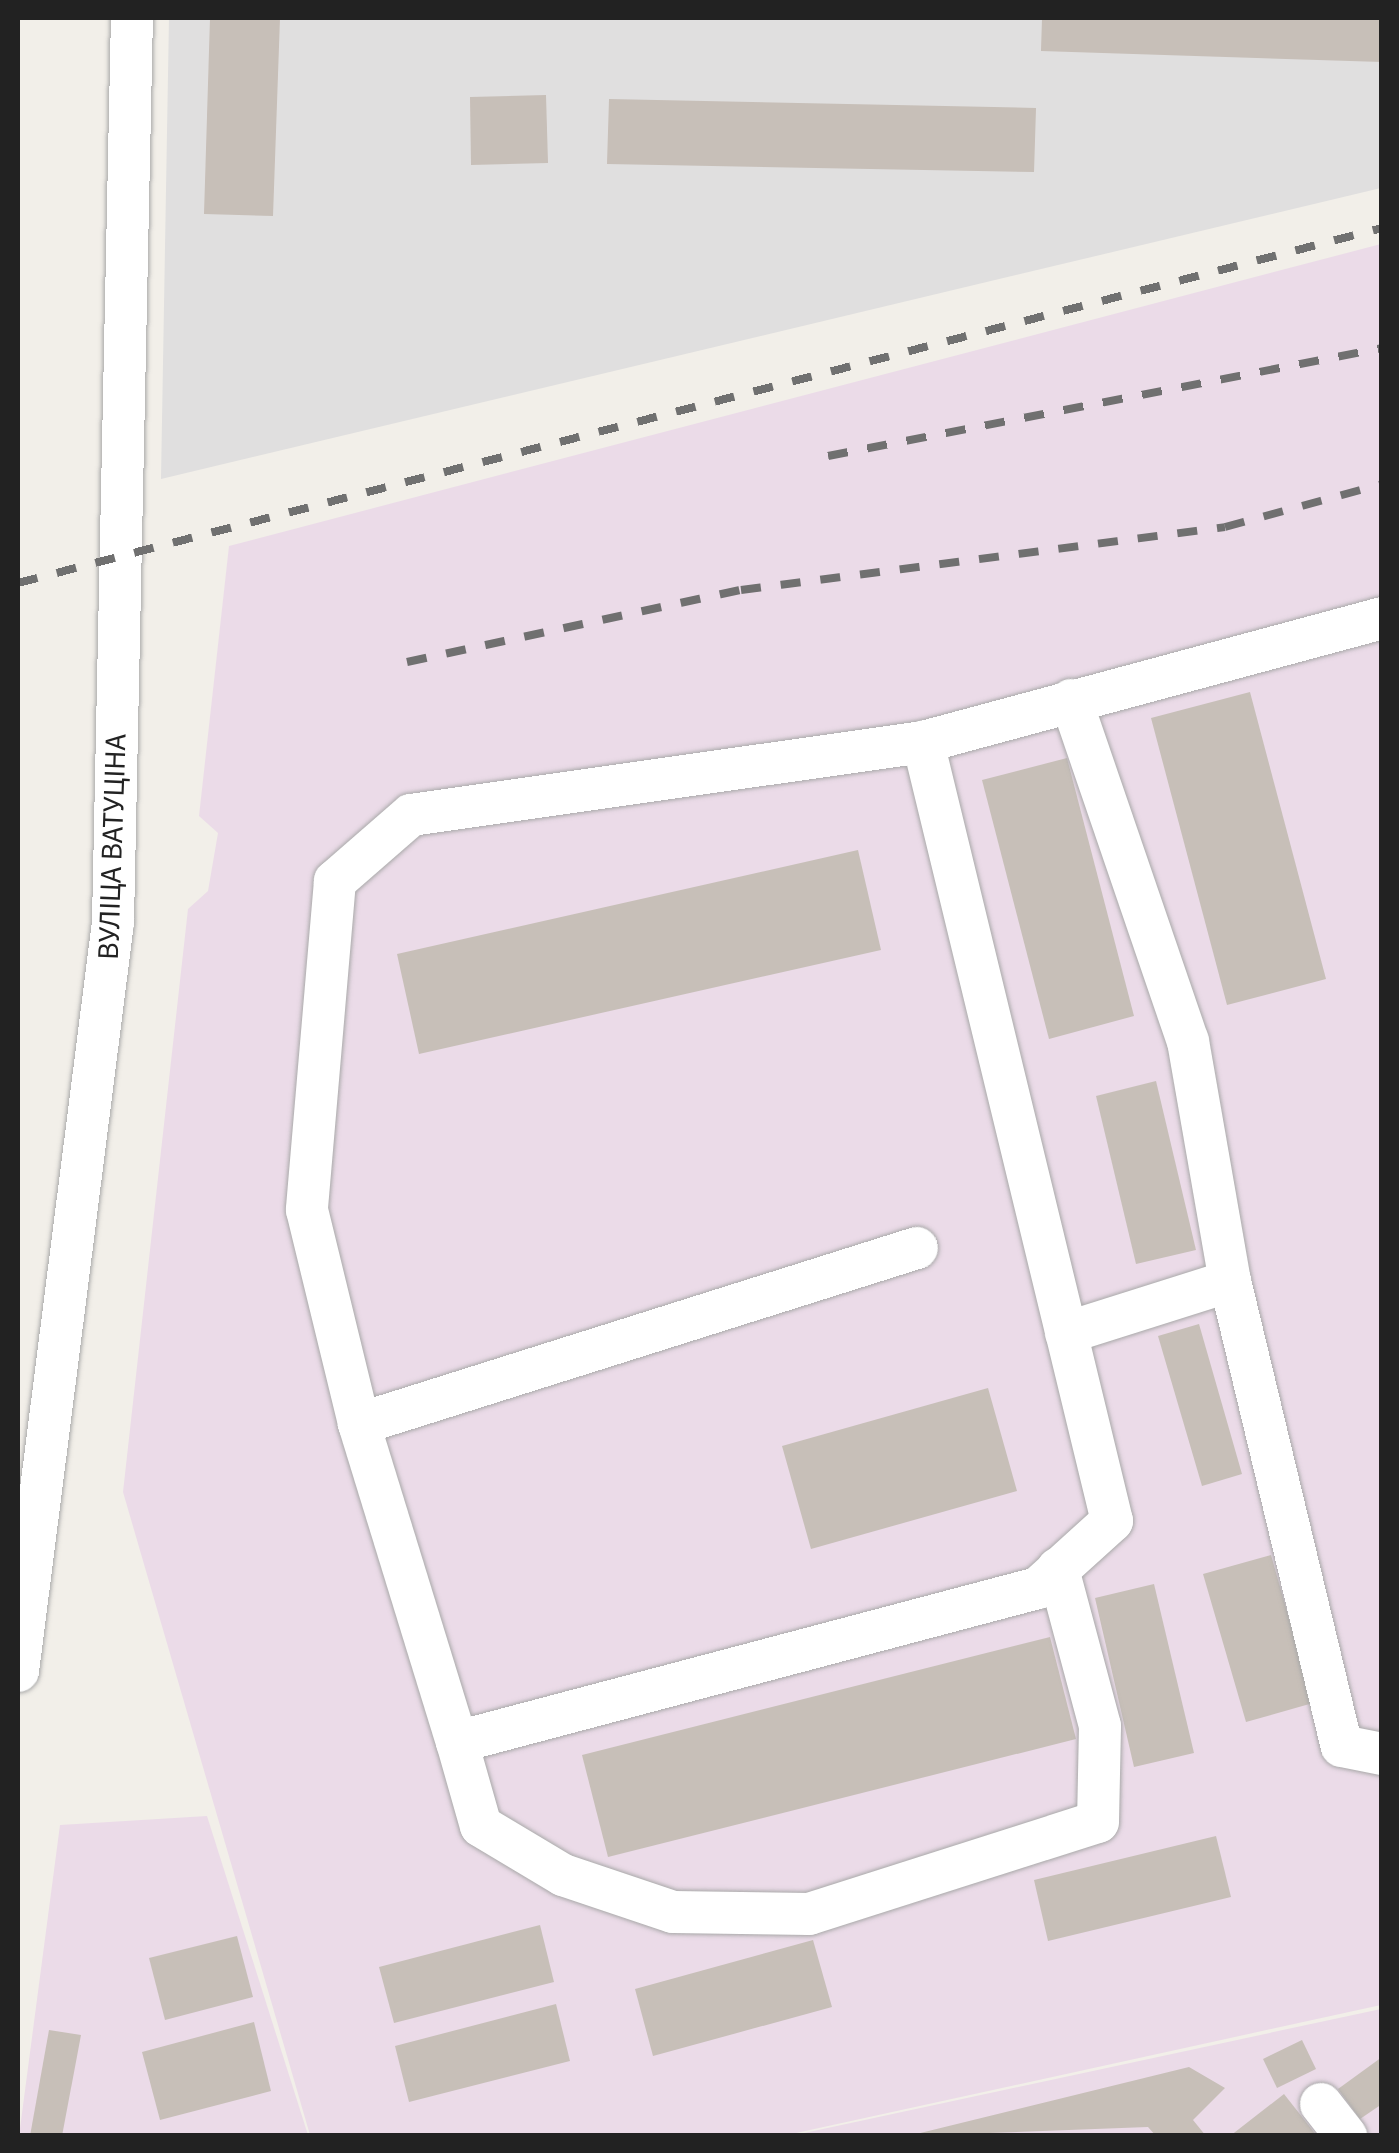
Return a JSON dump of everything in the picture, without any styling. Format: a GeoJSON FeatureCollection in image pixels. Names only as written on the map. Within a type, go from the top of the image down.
{"type":"FeatureCollection","features":[{"type":"Feature","properties":{"kind":"street","name":"ВУЛІЦА ВАТУЦІНА"},"geometry":{"type":"LineString","coordinates":[[18,1672],[114,922],[132,18]]}},
{"type":"Feature","properties":{"kind":"street"},"geometry":{"type":"LineString","coordinates":[[1058,1569],[1100,1726],[1098,1822],[809,1914],[673,1912],[563,1875],[482,1826],[359,1424],[308,1210],[335,881],[411,814],[922,742],[1382,618]]}},
{"type":"Feature","properties":{"kind":"street"},"geometry":{"type":"LineString","coordinates":[[1071,700],[1188,1041],[1230,1281],[1342,1746],[1382,1754]]}},
{"type":"Feature","properties":{"kind":"street"},"geometry":{"type":"LineString","coordinates":[[457,1742],[1038,1588],[1112,1521],[922,742]]}},
{"type":"Feature","properties":{"kind":"street"},"geometry":{"type":"LineString","coordinates":[[359,1424],[917,1248]]}},
{"type":"Feature","properties":{"kind":"street"},"geometry":{"type":"LineString","coordinates":[[1066,1333],[1230,1281]]}},
{"type":"Feature","properties":{"kind":"shaded area"},"geometry":{"type":"Polygon","coordinates":[[[169,18],[1381,18],[1381,188],[161,479],[169,18]]]}},
{"type":"Feature","properties":{"kind":"shaded area"},"geometry":{"type":"Polygon","coordinates":[[[1381,244],[1381,2005],[787,2135],[310,2135],[123,1492],[188,909],[208,891],[218,833],[199,816],[229,546],[1381,244]]]}},
{"type":"Feature","properties":{"kind":"shaded area"},"geometry":{"type":"Polygon","coordinates":[[[207,1816],[308,2135],[19,2136],[60,1825],[207,1816]]]}},
{"type":"Feature","properties":{"kind":"shaded area"},"geometry":{"type":"Polygon","coordinates":[[[1381,2009],[1381,2135],[795,2135],[1381,2009]]]}},
{"type":"Feature","properties":{"kind":"building"},"geometry":{"type":"Polygon","coordinates":[[[210,18],[280,18],[273,216],[204,214],[210,18]]]}},
{"type":"Feature","properties":{"kind":"building"},"geometry":{"type":"Polygon","coordinates":[[[1042,18],[1382,18],[1382,62],[1041,51],[1042,18]]]}},
{"type":"Feature","properties":{"kind":"building"},"geometry":{"type":"Polygon","coordinates":[[[546,95],[548,163],[471,165],[470,97],[546,95]]]}},
{"type":"Feature","properties":{"kind":"building"},"geometry":{"type":"Polygon","coordinates":[[[609,99],[1036,108],[1034,172],[607,164],[609,99]]]}},
{"type":"Feature","properties":{"kind":"building"},"geometry":{"type":"Polygon","coordinates":[[[1250,692],[1326,979],[1227,1005],[1151,718],[1250,692]]]}},
{"type":"Feature","properties":{"kind":"building"},"geometry":{"type":"Polygon","coordinates":[[[1067,758],[1134,1016],[1049,1039],[982,780],[1067,758]]]}},
{"type":"Feature","properties":{"kind":"building"},"geometry":{"type":"Polygon","coordinates":[[[858,850],[881,950],[419,1054],[397,954],[858,850]]]}},
{"type":"Feature","properties":{"kind":"building"},"geometry":{"type":"Polygon","coordinates":[[[1156,1081],[1196,1250],[1136,1264],[1096,1096],[1156,1081]]]}},
{"type":"Feature","properties":{"kind":"building"},"geometry":{"type":"Polygon","coordinates":[[[1199,1324],[1242,1474],[1202,1486],[1158,1336],[1199,1324]]]}},
{"type":"Feature","properties":{"kind":"building"},"geometry":{"type":"Polygon","coordinates":[[[988,1388],[1017,1491],[811,1549],[782,1446],[988,1388]]]}},
{"type":"Feature","properties":{"kind":"building"},"geometry":{"type":"Polygon","coordinates":[[[1271,1555],[1313,1703],[1246,1722],[1203,1574],[1271,1555]]]}},
{"type":"Feature","properties":{"kind":"building"},"geometry":{"type":"Polygon","coordinates":[[[1154,1584],[1194,1753],[1134,1767],[1095,1598],[1154,1584]]]}},
{"type":"Feature","properties":{"kind":"building"},"geometry":{"type":"Polygon","coordinates":[[[1050,1637],[1076,1739],[608,1857],[582,1755],[1050,1637]]]}},
{"type":"Feature","properties":{"kind":"building"},"geometry":{"type":"Polygon","coordinates":[[[1216,1836],[1231,1897],[1048,1941],[1034,1880],[1216,1836]]]}},
{"type":"Feature","properties":{"kind":"building"},"geometry":{"type":"Polygon","coordinates":[[[540,1925],[554,1982],[394,2023],[379,1967],[540,1925]]]}},
{"type":"Feature","properties":{"kind":"building"},"geometry":{"type":"Polygon","coordinates":[[[237,1936],[253,1997],[165,2020],[149,1958],[237,1936]]]}},
{"type":"Feature","properties":{"kind":"building"},"geometry":{"type":"Polygon","coordinates":[[[813,1940],[832,2007],[653,2056],[635,1989],[813,1940]]]}},
{"type":"Feature","properties":{"kind":"building"},"geometry":{"type":"Polygon","coordinates":[[[556,2004],[570,2061],[409,2102],[395,2046],[556,2004]]]}},
{"type":"Feature","properties":{"kind":"building"},"geometry":{"type":"Polygon","coordinates":[[[254,2022],[271,2091],[160,2120],[142,2052],[254,2022]]]}},
{"type":"Feature","properties":{"kind":"building"},"geometry":{"type":"Polygon","coordinates":[[[49,2030],[81,2035],[62,2136],[30,2136],[49,2030]]]}},
{"type":"Feature","properties":{"kind":"building"},"geometry":{"type":"Polygon","coordinates":[[[1302,2040],[1316,2069],[1277,2088],[1263,2059],[1302,2040]]]}},
{"type":"Feature","properties":{"kind":"building"},"geometry":{"type":"Polygon","coordinates":[[[1382,2057],[1382,2104],[1360,2119],[1338,2089],[1382,2057]]]}},
{"type":"Feature","properties":{"kind":"building"},"geometry":{"type":"Polygon","coordinates":[[[1189,2067],[1225,2088],[1193,2120],[1206,2136],[1156,2136],[1148,2127],[908,2136],[1189,2067]]]}},
{"type":"Feature","properties":{"kind":"building"},"geometry":{"type":"Polygon","coordinates":[[[1284,2094],[1317,2136],[1230,2136],[1284,2094]]]}},
{"type":"Feature","properties":{"kind":"railway"},"geometry":{"type":"LineString","coordinates":[[18,583],[1382,228]]}},
{"type":"Feature","properties":{"kind":"railway"},"geometry":{"type":"LineString","coordinates":[[828,456],[1382,348]]}},
{"type":"Feature","properties":{"kind":"railway"},"geometry":{"type":"LineString","coordinates":[[407,662],[741,590],[1225,527],[1382,484]]}}]}
